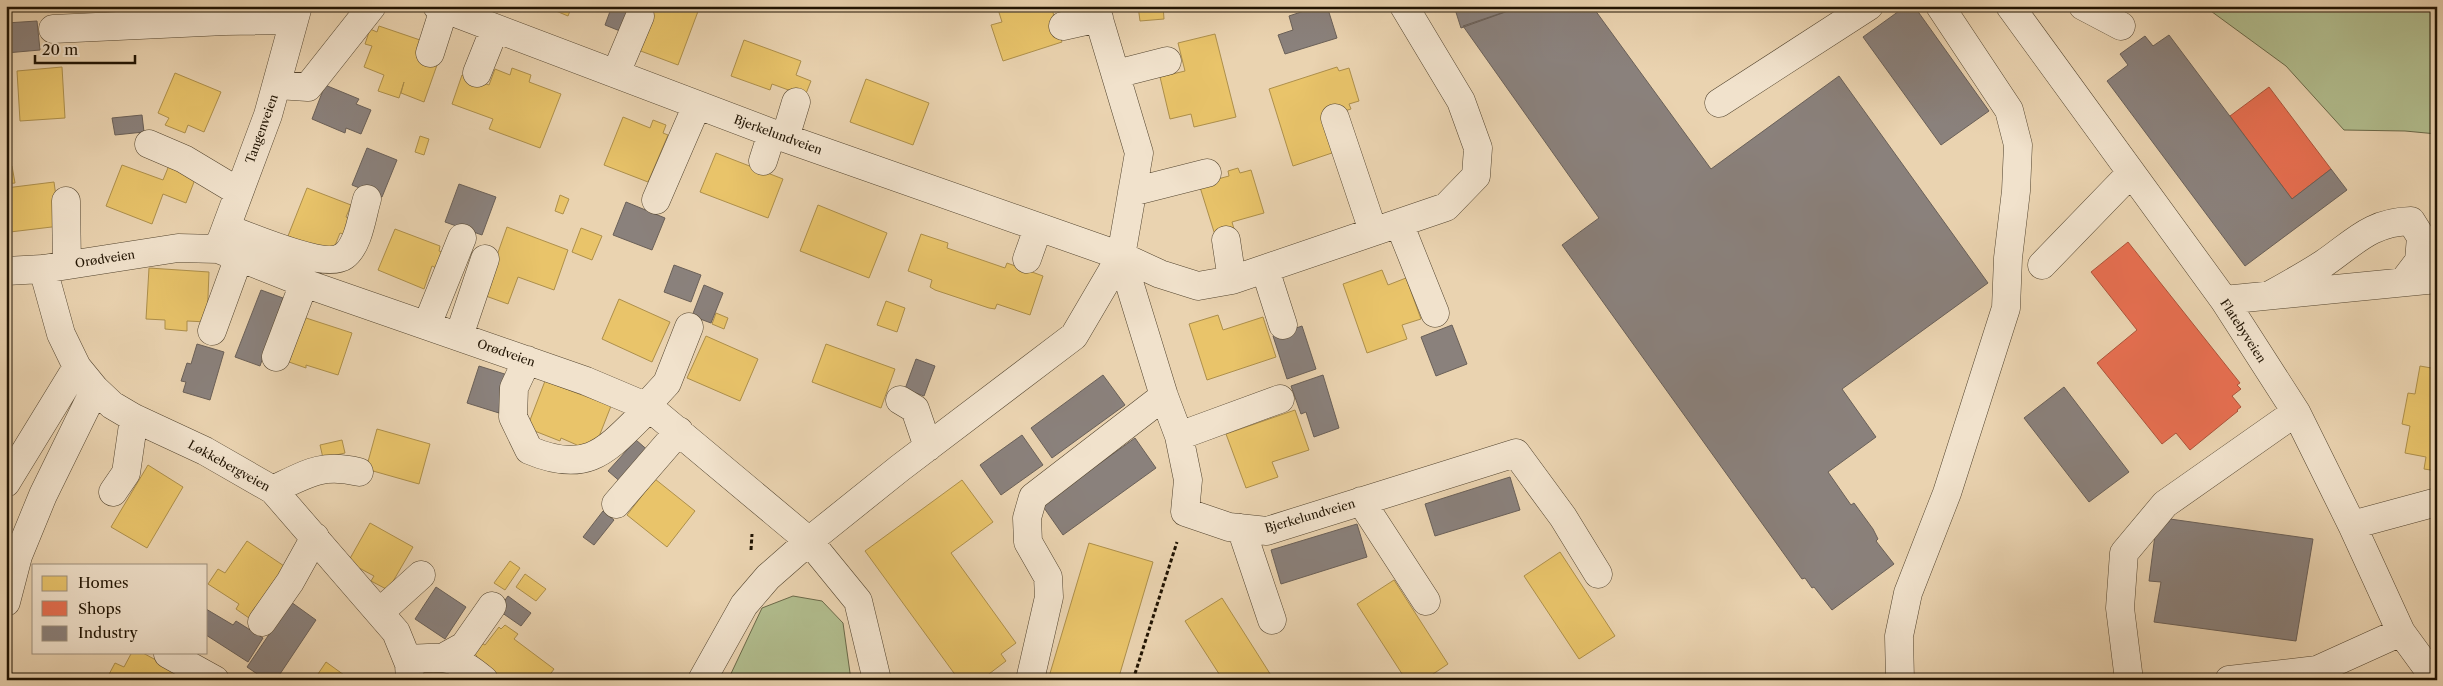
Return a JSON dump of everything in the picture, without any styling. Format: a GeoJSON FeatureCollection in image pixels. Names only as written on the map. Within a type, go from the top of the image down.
{"type":"FeatureCollection","features":[{"type":"Feature","properties":{"kind":"street"},"geometry":{"type":"LineString","coordinates":[[263,6],[296,13]]}},
{"type":"Feature","properties":{"kind":"street"},"geometry":{"type":"LineString","coordinates":[[277,85],[308,87],[372,6]]}},
{"type":"Feature","properties":{"kind":"street","name":"Bjerkelundveien"},"geometry":{"type":"LineString","coordinates":[[472,14],[616,73],[778,135],[1121,256],[1160,274],[1198,286],[1232,280],[1446,207],[1476,176],[1478,148],[1461,101],[1404,6]]}},
{"type":"Feature","properties":{"kind":"street"},"geometry":{"type":"LineString","coordinates":[[1719,103],[1868,6]]}},
{"type":"Feature","properties":{"kind":"street"},"geometry":{"type":"LineString","coordinates":[[1900,680],[1899,636],[1908,593],[1946,493],[2006,308],[2008,258],[2016,191],[2018,146],[2008,110],[1940,6]]}},
{"type":"Feature","properties":{"kind":"street","name":"Flatebyveien"},"geometry":{"type":"LineString","coordinates":[[2010,6],[2130,174],[2224,300],[2296,412],[2352,525],[2401,632],[2436,680]]}},
{"type":"Feature","properties":{"kind":"street"},"geometry":{"type":"LineString","coordinates":[[2084,6],[2121,26]]}},
{"type":"Feature","properties":{"kind":"street"},"geometry":{"type":"LineString","coordinates":[[702,680],[744,604],[768,577],[809,540],[1074,336],[1121,256],[1139,153],[1097,12],[1063,26]]}},
{"type":"Feature","properties":{"kind":"street"},"geometry":{"type":"LineString","coordinates":[[53,29],[225,21],[296,13]]}},
{"type":"Feature","properties":{"kind":"street","name":"Tangenveien"},"geometry":{"type":"LineString","coordinates":[[212,331],[238,192],[277,85],[296,13]]}},
{"type":"Feature","properties":{"kind":"street"},"geometry":{"type":"LineString","coordinates":[[430,53],[472,14]]}},
{"type":"Feature","properties":{"kind":"street"},"geometry":{"type":"LineString","coordinates":[[472,14],[477,72]]}},
{"type":"Feature","properties":{"kind":"street"},"geometry":{"type":"LineString","coordinates":[[616,73],[640,16]]}},
{"type":"Feature","properties":{"kind":"street"},"geometry":{"type":"LineString","coordinates":[[1116,74],[1167,60]]}},
{"type":"Feature","properties":{"kind":"street"},"geometry":{"type":"LineString","coordinates":[[763,161],[796,102]]}},
{"type":"Feature","properties":{"kind":"street"},"geometry":{"type":"LineString","coordinates":[[656,200],[697,104]]}},
{"type":"Feature","properties":{"kind":"street"},"geometry":{"type":"LineString","coordinates":[[1335,118],[1373,231]]}},
{"type":"Feature","properties":{"kind":"street"},"geometry":{"type":"LineString","coordinates":[[149,144],[184,159],[238,192]]}},
{"type":"Feature","properties":{"kind":"street"},"geometry":{"type":"LineString","coordinates":[[1132,192],[1207,173]]}},
{"type":"Feature","properties":{"kind":"street"},"geometry":{"type":"LineString","coordinates":[[2042,265],[2130,174]]}},
{"type":"Feature","properties":{"kind":"street"},"geometry":{"type":"LineString","coordinates":[[227,245],[333,260],[344,256],[354,243],[367,199]]}},
{"type":"Feature","properties":{"kind":"street","name":"Løkkebergveien"},"geometry":{"type":"LineString","coordinates":[[66,201],[55,267],[60,334],[77,367],[95,390],[112,405],[134,418],[204,451],[273,490],[396,632],[409,670]]}},
{"type":"Feature","properties":{"kind":"street"},"geometry":{"type":"LineString","coordinates":[[2270,295],[2323,264],[2359,236],[2391,221],[2411,221],[2421,237],[2419,261],[2404,282]]}},
{"type":"Feature","properties":{"kind":"street"},"geometry":{"type":"LineString","coordinates":[[1406,222],[1435,313]]}},
{"type":"Feature","properties":{"kind":"street"},"geometry":{"type":"LineString","coordinates":[[1027,259],[1038,228]]}},
{"type":"Feature","properties":{"kind":"street"},"geometry":{"type":"LineString","coordinates":[[427,325],[462,238]]}},
{"type":"Feature","properties":{"kind":"street"},"geometry":{"type":"LineString","coordinates":[[1226,240],[1232,280]]}},
{"type":"Feature","properties":{"kind":"street","name":"Orødveien"},"geometry":{"type":"LineString","coordinates":[[6,271],[55,267],[178,248],[227,245],[304,283],[586,381],[647,407],[679,431],[809,540],[858,601],[877,680]]}},
{"type":"Feature","properties":{"kind":"street"},"geometry":{"type":"LineString","coordinates":[[1121,256],[1164,396],[1179,436],[1188,480],[1186,512]]}},
{"type":"Feature","properties":{"kind":"street"},"geometry":{"type":"LineString","coordinates":[[459,336],[485,259]]}},
{"type":"Feature","properties":{"kind":"street"},"geometry":{"type":"LineString","coordinates":[[1265,269],[1282,325]]}},
{"type":"Feature","properties":{"kind":"street"},"geometry":{"type":"LineString","coordinates":[[2224,300],[2437,278]]}},
{"type":"Feature","properties":{"kind":"street"},"geometry":{"type":"LineString","coordinates":[[276,357],[304,283]]}},
{"type":"Feature","properties":{"kind":"street"},"geometry":{"type":"LineString","coordinates":[[527,360],[514,388],[513,417],[529,450],[552,460],[582,460],[607,449],[667,383],[689,327]]}},
{"type":"Feature","properties":{"kind":"street"},"geometry":{"type":"LineString","coordinates":[[6,483],[77,367]]}},
{"type":"Feature","properties":{"kind":"street"},"geometry":{"type":"LineString","coordinates":[[6,602],[18,556],[44,495],[95,390]]}},
{"type":"Feature","properties":{"kind":"street"},"geometry":{"type":"LineString","coordinates":[[1030,680],[1049,597],[1048,577],[1028,542],[1027,518],[1033,497],[1164,396]]}},
{"type":"Feature","properties":{"kind":"street"},"geometry":{"type":"LineString","coordinates":[[1179,436],[1280,399]]}},
{"type":"Feature","properties":{"kind":"street"},"geometry":{"type":"LineString","coordinates":[[900,400],[915,409],[928,447]]}},
{"type":"Feature","properties":{"kind":"street"},"geometry":{"type":"LineString","coordinates":[[2129,680],[2120,608],[2124,553],[2165,504],[2296,412]]}},
{"type":"Feature","properties":{"kind":"street"},"geometry":{"type":"LineString","coordinates":[[112,492],[126,473],[134,418]]}},
{"type":"Feature","properties":{"kind":"street"},"geometry":{"type":"LineString","coordinates":[[616,504],[679,431]]}},
{"type":"Feature","properties":{"kind":"street","name":"Bjerkelundveien"},"geometry":{"type":"LineString","coordinates":[[1186,512],[1229,527],[1267,530],[1516,452],[1563,517],[1598,574]]}},
{"type":"Feature","properties":{"kind":"street"},"geometry":{"type":"LineString","coordinates":[[273,490],[310,472],[339,468],[359,472]]}},
{"type":"Feature","properties":{"kind":"street"},"geometry":{"type":"LineString","coordinates":[[1361,501],[1426,601]]}},
{"type":"Feature","properties":{"kind":"street"},"geometry":{"type":"LineString","coordinates":[[2352,525],[2437,502]]}},
{"type":"Feature","properties":{"kind":"street"},"geometry":{"type":"LineString","coordinates":[[1241,528],[1272,620]]}},
{"type":"Feature","properties":{"kind":"street"},"geometry":{"type":"LineString","coordinates":[[262,622],[290,582],[315,537]]}},
{"type":"Feature","properties":{"kind":"street"},"geometry":{"type":"LineString","coordinates":[[380,612],[421,574]]}},
{"type":"Feature","properties":{"kind":"street"},"geometry":{"type":"LineString","coordinates":[[409,670],[446,656],[464,646],[492,606]]}},
{"type":"Feature","properties":{"kind":"street"},"geometry":{"type":"LineString","coordinates":[[2228,680],[2317,670],[2401,632]]}},
{"type":"Feature","properties":{"kind":"street"},"geometry":{"type":"LineString","coordinates":[[168,654],[216,680]]}},
{"type":"Feature","properties":{"kind":"street"},"geometry":{"type":"LineString","coordinates":[[446,656],[470,668],[484,680]]}},
{"type":"Feature","properties":{"kind":"path"},"geometry":{"type":"LineString","coordinates":[[1133,680],[1186,512]]}},
{"type":"Feature","properties":{"kind":"green space"},"geometry":{"type":"Polygon","coordinates":[[[2204,6],[2437,6],[2437,134],[2405,131],[2344,130],[2286,66],[2204,6]]]}},
{"type":"Feature","properties":{"kind":"green space"},"geometry":{"type":"Polygon","coordinates":[[[793,596],[822,601],[843,623],[851,680],[728,680],[762,608],[793,596]]]}},
{"type":"Feature","properties":{"kind":"building: Homes"},"geometry":{"type":"Polygon","coordinates":[[[544,6],[572,6],[568,16],[544,6]]]}},
{"type":"Feature","properties":{"kind":"building: Homes"},"geometry":{"type":"Polygon","coordinates":[[[640,6],[700,6],[678,65],[638,50],[653,11],[640,6]]]}},
{"type":"Feature","properties":{"kind":"building: Homes"},"geometry":{"type":"Polygon","coordinates":[[[997,6],[1051,6],[1062,42],[1003,61],[991,25],[1002,22],[997,6]]]}},
{"type":"Feature","properties":{"kind":"building: Homes"},"geometry":{"type":"Polygon","coordinates":[[[1138,6],[1163,6],[1164,19],[1140,21],[1138,6]]]}},
{"type":"Feature","properties":{"kind":"building: Homes"},"geometry":{"type":"Polygon","coordinates":[[[379,26],[423,41],[417,58],[437,65],[424,102],[401,93],[404,82],[399,98],[378,91],[384,75],[364,67],[372,46],[365,44],[370,29],[377,32],[379,26]]]}},
{"type":"Feature","properties":{"kind":"building: Homes"},"geometry":{"type":"Polygon","coordinates":[[[1215,34],[1236,117],[1194,127],[1191,114],[1170,119],[1160,77],[1185,71],[1178,43],[1215,34]]]}},
{"type":"Feature","properties":{"kind":"building: Homes"},"geometry":{"type":"Polygon","coordinates":[[[744,40],[801,61],[796,75],[811,81],[805,96],[772,84],[770,90],[731,76],[744,40]]]}},
{"type":"Feature","properties":{"kind":"building: Homes"},"geometry":{"type":"Polygon","coordinates":[[[62,67],[65,118],[20,121],[17,71],[62,67]]]}},
{"type":"Feature","properties":{"kind":"building: Homes"},"geometry":{"type":"Polygon","coordinates":[[[1337,67],[1339,71],[1349,68],[1359,101],[1349,104],[1351,109],[1324,117],[1335,152],[1293,166],[1269,89],[1337,67]]]}},
{"type":"Feature","properties":{"kind":"building: Homes"},"geometry":{"type":"Polygon","coordinates":[[[512,68],[531,75],[529,82],[561,94],[540,148],[489,129],[493,119],[452,104],[462,75],[489,85],[495,69],[510,75],[512,68]]]}},
{"type":"Feature","properties":{"kind":"building: Homes"},"geometry":{"type":"Polygon","coordinates":[[[175,73],[221,92],[204,132],[188,125],[185,133],[165,125],[169,118],[158,113],[175,73]]]}},
{"type":"Feature","properties":{"kind":"building: Homes"},"geometry":{"type":"Polygon","coordinates":[[[866,79],[929,103],[913,145],[850,122],[866,79]]]}},
{"type":"Feature","properties":{"kind":"building: Homes"},"geometry":{"type":"Polygon","coordinates":[[[623,117],[650,128],[653,120],[666,125],[663,133],[668,135],[648,182],[604,165],[623,117]]]}},
{"type":"Feature","properties":{"kind":"building: Homes"},"geometry":{"type":"Polygon","coordinates":[[[420,136],[429,139],[424,155],[415,152],[420,136]]]}},
{"type":"Feature","properties":{"kind":"building: Homes"},"geometry":{"type":"Polygon","coordinates":[[[716,153],[783,179],[768,218],[700,192],[716,153]]]}},
{"type":"Feature","properties":{"kind":"building: Homes"},"geometry":{"type":"Polygon","coordinates":[[[170,163],[197,174],[186,203],[163,194],[152,224],[106,206],[122,165],[163,180],[170,163]]]}},
{"type":"Feature","properties":{"kind":"building: Homes"},"geometry":{"type":"Polygon","coordinates":[[[12,166],[15,183],[6,184],[6,167],[12,166]]]}},
{"type":"Feature","properties":{"kind":"building: Homes"},"geometry":{"type":"Polygon","coordinates":[[[1238,168],[1240,173],[1251,170],[1264,213],[1232,222],[1234,229],[1215,235],[1199,184],[1229,176],[1228,171],[1238,168]]]}},
{"type":"Feature","properties":{"kind":"building: Homes"},"geometry":{"type":"Polygon","coordinates":[[[54,182],[60,226],[10,232],[6,188],[54,182]]]}},
{"type":"Feature","properties":{"kind":"building: Homes"},"geometry":{"type":"Polygon","coordinates":[[[307,188],[351,205],[346,217],[354,221],[348,236],[340,233],[332,253],[288,236],[307,188]]]}},
{"type":"Feature","properties":{"kind":"building: Homes"},"geometry":{"type":"Polygon","coordinates":[[[560,195],[569,199],[563,214],[555,211],[560,195]]]}},
{"type":"Feature","properties":{"kind":"building: Homes"},"geometry":{"type":"Polygon","coordinates":[[[818,205],[887,233],[869,278],[800,251],[818,205]]]}},
{"type":"Feature","properties":{"kind":"building: Homes"},"geometry":{"type":"Polygon","coordinates":[[[507,227],[568,250],[554,290],[518,277],[508,304],[483,295],[507,227]]]}},
{"type":"Feature","properties":{"kind":"building: Homes"},"geometry":{"type":"Polygon","coordinates":[[[581,228],[602,236],[592,260],[572,252],[581,228]]]}},
{"type":"Feature","properties":{"kind":"building: Homes"},"geometry":{"type":"Polygon","coordinates":[[[395,229],[440,246],[439,251],[445,253],[439,269],[432,266],[424,289],[378,270],[395,229]]]}},
{"type":"Feature","properties":{"kind":"building: Homes"},"geometry":{"type":"Polygon","coordinates":[[[921,234],[948,243],[947,248],[1005,268],[1007,263],[1043,276],[1030,315],[997,304],[995,309],[989,308],[935,290],[930,287],[932,280],[908,271],[921,234]]]}},
{"type":"Feature","properties":{"kind":"building: Homes"},"geometry":{"type":"Polygon","coordinates":[[[149,268],[209,272],[207,322],[187,321],[187,331],[165,329],[165,320],[146,319],[149,268]]]}},
{"type":"Feature","properties":{"kind":"building: Homes"},"geometry":{"type":"Polygon","coordinates":[[[1382,270],[1388,285],[1406,278],[1421,319],[1402,325],[1407,339],[1367,353],[1343,284],[1382,270]]]}},
{"type":"Feature","properties":{"kind":"building: Homes"},"geometry":{"type":"Polygon","coordinates":[[[619,299],[670,322],[652,362],[602,339],[619,299]]]}},
{"type":"Feature","properties":{"kind":"building: Homes"},"geometry":{"type":"Polygon","coordinates":[[[886,301],[905,308],[897,332],[877,325],[886,301]]]}},
{"type":"Feature","properties":{"kind":"building: Homes"},"geometry":{"type":"Polygon","coordinates":[[[716,313],[728,318],[724,329],[712,324],[716,313]]]}},
{"type":"Feature","properties":{"kind":"building: Homes"},"geometry":{"type":"Polygon","coordinates":[[[1218,315],[1223,330],[1263,317],[1276,357],[1207,380],[1189,324],[1218,315]]]}},
{"type":"Feature","properties":{"kind":"building: Homes"},"geometry":{"type":"Polygon","coordinates":[[[303,317],[352,333],[338,375],[289,362],[303,317]]]}},
{"type":"Feature","properties":{"kind":"building: Homes"},"geometry":{"type":"Polygon","coordinates":[[[706,336],[758,359],[740,401],[687,378],[706,336]]]}},
{"type":"Feature","properties":{"kind":"building: Homes"},"geometry":{"type":"Polygon","coordinates":[[[826,344],[895,369],[881,408],[812,382],[826,344]]]}},
{"type":"Feature","properties":{"kind":"building: Homes"},"geometry":{"type":"Polygon","coordinates":[[[2420,366],[2437,369],[2437,471],[2424,469],[2426,457],[2405,453],[2410,426],[2402,424],[2408,393],[2415,394],[2420,366]]]}},
{"type":"Feature","properties":{"kind":"building: Homes"},"geometry":{"type":"Polygon","coordinates":[[[545,381],[611,406],[593,452],[561,438],[560,441],[527,428],[545,381]]]}},
{"type":"Feature","properties":{"kind":"building: Homes"},"geometry":{"type":"Polygon","coordinates":[[[1295,410],[1309,450],[1272,462],[1278,477],[1246,488],[1226,434],[1295,410]]]}},
{"type":"Feature","properties":{"kind":"building: Homes"},"geometry":{"type":"Polygon","coordinates":[[[377,429],[430,444],[419,484],[366,469],[377,429]]]}},
{"type":"Feature","properties":{"kind":"building: Homes"},"geometry":{"type":"Polygon","coordinates":[[[342,440],[345,453],[323,458],[320,445],[342,440]]]}},
{"type":"Feature","properties":{"kind":"building: Homes"},"geometry":{"type":"Polygon","coordinates":[[[148,465],[183,487],[147,548],[111,527],[148,465]]]}},
{"type":"Feature","properties":{"kind":"building: Homes"},"geometry":{"type":"Polygon","coordinates":[[[655,479],[695,511],[667,547],[627,515],[655,479]]]}},
{"type":"Feature","properties":{"kind":"building: Homes"},"geometry":{"type":"Polygon","coordinates":[[[962,480],[993,522],[951,553],[1016,643],[1001,654],[1006,661],[981,680],[959,680],[865,551],[962,480]]]}},
{"type":"Feature","properties":{"kind":"building: Homes"},"geometry":{"type":"Polygon","coordinates":[[[370,523],[413,547],[388,590],[371,581],[374,576],[348,562],[370,523]]]}},
{"type":"Feature","properties":{"kind":"building: Homes"},"geometry":{"type":"Polygon","coordinates":[[[247,541],[290,570],[249,618],[236,609],[239,604],[208,584],[218,569],[225,573],[247,541]]]}},
{"type":"Feature","properties":{"kind":"building: Homes"},"geometry":{"type":"Polygon","coordinates":[[[1089,543],[1153,562],[1118,680],[1048,680],[1089,543]]]}},
{"type":"Feature","properties":{"kind":"building: Homes"},"geometry":{"type":"Polygon","coordinates":[[[1560,552],[1615,636],[1579,659],[1524,576],[1560,552]]]}},
{"type":"Feature","properties":{"kind":"building: Homes"},"geometry":{"type":"Polygon","coordinates":[[[510,561],[520,568],[505,590],[494,583],[510,561]]]}},
{"type":"Feature","properties":{"kind":"building: Homes"},"geometry":{"type":"Polygon","coordinates":[[[525,574],[546,589],[536,601],[516,587],[525,574]]]}},
{"type":"Feature","properties":{"kind":"building: Homes"},"geometry":{"type":"Polygon","coordinates":[[[1394,580],[1448,664],[1424,680],[1406,680],[1357,604],[1394,580]]]}},
{"type":"Feature","properties":{"kind":"building: Homes"},"geometry":{"type":"Polygon","coordinates":[[[1222,598],[1274,680],[1223,680],[1185,621],[1222,598]]]}},
{"type":"Feature","properties":{"kind":"building: Homes"},"geometry":{"type":"Polygon","coordinates":[[[505,625],[518,634],[514,639],[554,669],[546,680],[499,680],[474,660],[477,656],[472,653],[480,642],[485,645],[499,627],[501,629],[505,625]]]}},
{"type":"Feature","properties":{"kind":"building: Homes"},"geometry":{"type":"Polygon","coordinates":[[[131,654],[145,654],[177,673],[173,680],[106,680],[115,663],[124,667],[131,654]]]}},
{"type":"Feature","properties":{"kind":"building: Homes"},"geometry":{"type":"Polygon","coordinates":[[[326,662],[351,680],[314,680],[326,662]]]}},
{"type":"Feature","properties":{"kind":"building: Shops"},"geometry":{"type":"Polygon","coordinates":[[[2269,87],[2331,169],[2292,199],[2230,116],[2269,87]]]}},
{"type":"Feature","properties":{"kind":"building: Shops"},"geometry":{"type":"Polygon","coordinates":[[[2128,242],[2240,383],[2237,385],[2241,389],[2232,396],[2241,407],[2190,450],[2176,433],[2162,444],[2097,363],[2137,330],[2091,272],[2128,242]]]}},
{"type":"Feature","properties":{"kind":"building: Industry"},"geometry":{"type":"Polygon","coordinates":[[[612,6],[635,6],[625,33],[605,25],[612,6]]]}},
{"type":"Feature","properties":{"kind":"building: Industry"},"geometry":{"type":"Polygon","coordinates":[[[1319,6],[1327,6],[1337,38],[1285,54],[1278,35],[1293,30],[1289,16],[1319,6]]]}},
{"type":"Feature","properties":{"kind":"building: Industry"},"geometry":{"type":"Polygon","coordinates":[[[1454,6],[1522,6],[1461,28],[1454,6]]]}},
{"type":"Feature","properties":{"kind":"building: Industry"},"geometry":{"type":"Polygon","coordinates":[[[1522,6],[1592,6],[1711,169],[1839,76],[1988,283],[1842,389],[1876,437],[1828,472],[1851,505],[1854,503],[1873,529],[1878,539],[1876,541],[1894,564],[1832,610],[1814,587],[1812,588],[1805,578],[1802,579],[1562,245],[1599,218],[1463,26],[1522,6]]]}},
{"type":"Feature","properties":{"kind":"building: Industry"},"geometry":{"type":"Polygon","coordinates":[[[1906,6],[1914,6],[1989,111],[1941,145],[1863,37],[1906,6]]]}},
{"type":"Feature","properties":{"kind":"building: Industry"},"geometry":{"type":"Polygon","coordinates":[[[37,21],[40,50],[6,53],[6,23],[37,21]]]}},
{"type":"Feature","properties":{"kind":"building: Industry"},"geometry":{"type":"Polygon","coordinates":[[[2169,35],[2292,199],[2331,169],[2347,190],[2245,266],[2107,81],[2128,65],[2120,54],[2145,36],[2153,46],[2169,35]]]}},
{"type":"Feature","properties":{"kind":"building: Industry"},"geometry":{"type":"Polygon","coordinates":[[[325,85],[359,99],[356,104],[371,110],[361,134],[346,128],[345,133],[312,119],[325,85]]]}},
{"type":"Feature","properties":{"kind":"building: Industry"},"geometry":{"type":"Polygon","coordinates":[[[142,115],[144,132],[115,135],[112,118],[142,115]]]}},
{"type":"Feature","properties":{"kind":"building: Industry"},"geometry":{"type":"Polygon","coordinates":[[[367,148],[397,160],[382,197],[352,185],[367,148]]]}},
{"type":"Feature","properties":{"kind":"building: Industry"},"geometry":{"type":"Polygon","coordinates":[[[459,184],[496,197],[482,235],[445,222],[459,184]]]}},
{"type":"Feature","properties":{"kind":"building: Industry"},"geometry":{"type":"Polygon","coordinates":[[[626,202],[665,218],[652,250],[613,235],[626,202]]]}},
{"type":"Feature","properties":{"kind":"building: Industry"},"geometry":{"type":"Polygon","coordinates":[[[674,265],[701,275],[691,302],[664,292],[674,265]]]}},
{"type":"Feature","properties":{"kind":"building: Industry"},"geometry":{"type":"Polygon","coordinates":[[[704,285],[723,293],[711,323],[692,316],[704,285]]]}},
{"type":"Feature","properties":{"kind":"building: Industry"},"geometry":{"type":"Polygon","coordinates":[[[261,290],[283,298],[260,366],[235,357],[261,290]]]}},
{"type":"Feature","properties":{"kind":"building: Industry"},"geometry":{"type":"Polygon","coordinates":[[[1452,325],[1467,364],[1436,376],[1421,337],[1452,325]]]}},
{"type":"Feature","properties":{"kind":"building: Industry"},"geometry":{"type":"Polygon","coordinates":[[[1302,326],[1316,369],[1287,379],[1273,336],[1302,326]]]}},
{"type":"Feature","properties":{"kind":"building: Industry"},"geometry":{"type":"Polygon","coordinates":[[[197,344],[224,352],[210,400],[183,392],[186,382],[181,381],[187,363],[191,364],[197,344]]]}},
{"type":"Feature","properties":{"kind":"building: Industry"},"geometry":{"type":"Polygon","coordinates":[[[916,359],[935,366],[924,396],[905,389],[916,359]]]}},
{"type":"Feature","properties":{"kind":"building: Industry"},"geometry":{"type":"Polygon","coordinates":[[[479,366],[511,376],[499,413],[467,403],[479,366]]]}},
{"type":"Feature","properties":{"kind":"building: Industry"},"geometry":{"type":"Polygon","coordinates":[[[1103,375],[1125,405],[1052,458],[1031,428],[1103,375]]]}},
{"type":"Feature","properties":{"kind":"building: Industry"},"geometry":{"type":"Polygon","coordinates":[[[1323,375],[1339,428],[1314,437],[1306,412],[1301,414],[1291,386],[1323,375]]]}},
{"type":"Feature","properties":{"kind":"building: Industry"},"geometry":{"type":"Polygon","coordinates":[[[2064,387],[2129,472],[2089,502],[2024,418],[2064,387]]]}},
{"type":"Feature","properties":{"kind":"building: Industry"},"geometry":{"type":"Polygon","coordinates":[[[1022,435],[1043,465],[1001,495],[980,465],[1022,435]]]}},
{"type":"Feature","properties":{"kind":"building: Industry"},"geometry":{"type":"Polygon","coordinates":[[[1135,438],[1156,468],[1063,535],[1042,505],[1135,438]]]}},
{"type":"Feature","properties":{"kind":"building: Industry"},"geometry":{"type":"Polygon","coordinates":[[[636,440],[651,453],[623,484],[608,471],[636,440]]]}},
{"type":"Feature","properties":{"kind":"building: Industry"},"geometry":{"type":"Polygon","coordinates":[[[1510,477],[1520,510],[1435,536],[1425,504],[1510,477]]]}},
{"type":"Feature","properties":{"kind":"building: Industry"},"geometry":{"type":"Polygon","coordinates":[[[603,511],[614,520],[594,545],[583,537],[603,511]]]}},
{"type":"Feature","properties":{"kind":"building: Industry"},"geometry":{"type":"Polygon","coordinates":[[[2170,519],[2313,539],[2296,641],[2154,622],[2161,582],[2149,581],[2157,520],[2169,522],[2170,519]]]}},
{"type":"Feature","properties":{"kind":"building: Industry"},"geometry":{"type":"Polygon","coordinates":[[[1357,524],[1367,557],[1281,584],[1271,550],[1357,524]]]}},
{"type":"Feature","properties":{"kind":"building: Industry"},"geometry":{"type":"Polygon","coordinates":[[[436,587],[466,607],[445,639],[415,619],[436,587]]]}},
{"type":"Feature","properties":{"kind":"building: Industry"},"geometry":{"type":"Polygon","coordinates":[[[508,596],[531,613],[521,626],[498,610],[508,596]]]}},
{"type":"Feature","properties":{"kind":"building: Industry"},"geometry":{"type":"Polygon","coordinates":[[[291,602],[316,620],[276,680],[266,680],[247,667],[291,602]]]}},
{"type":"Feature","properties":{"kind":"building: Industry"},"geometry":{"type":"Polygon","coordinates":[[[208,610],[233,625],[236,621],[263,638],[248,662],[208,636],[208,610]]]}}]}
